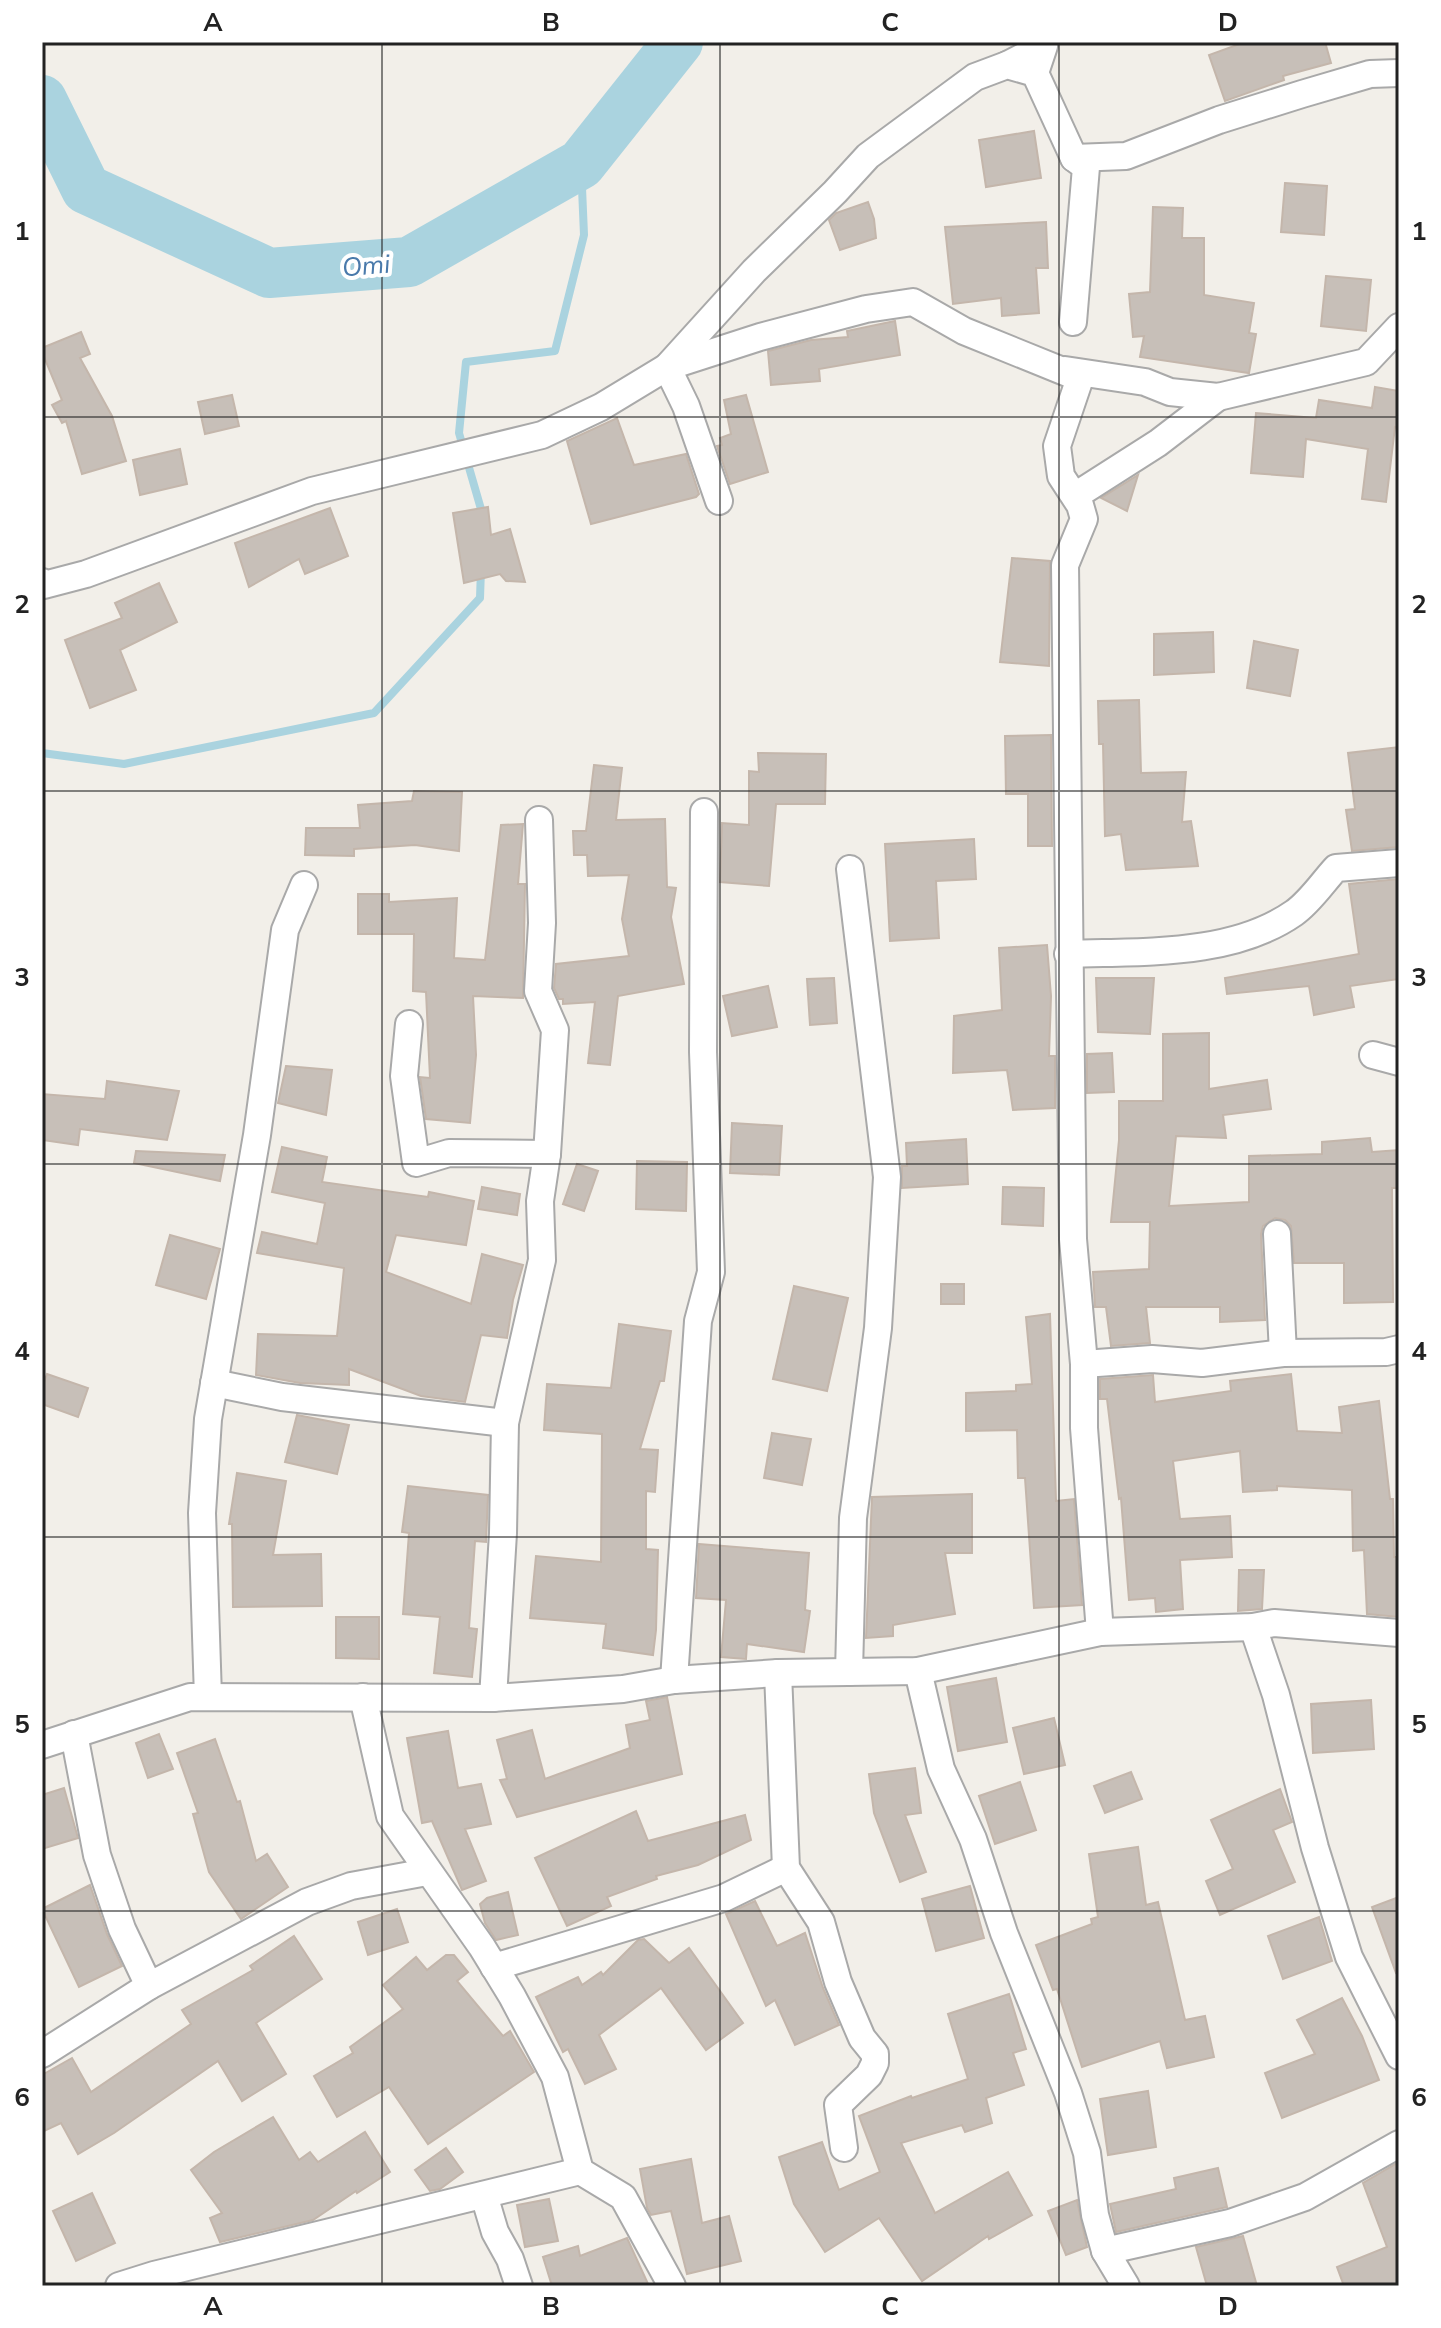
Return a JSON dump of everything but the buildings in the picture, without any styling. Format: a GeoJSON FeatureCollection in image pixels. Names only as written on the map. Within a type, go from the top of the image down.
{"type":"FeatureCollection","features":[{"type":"Feature","properties":{"kind":"street"},"geometry":{"type":"LineString","coordinates":[[667,367],[754,271],[868,156],[975,77],[1007,65],[1035,73],[1074,158],[1086,167],[1073,322]]}},
{"type":"Feature","properties":{"kind":"street"},"geometry":{"type":"LineString","coordinates":[[1074,158],[1126,156],[1219,120],[1302,94],[1370,74],[1399,73]]}},
{"type":"Feature","properties":{"kind":"street"},"geometry":{"type":"LineString","coordinates":[[42,582],[44,585],[86,574],[312,491],[542,435],[601,407],[667,367],[760,337],[866,309],[913,302],[964,331],[1080,378],[1057,446],[1061,476],[1075,496],[1084,519],[1065,565],[1068,954],[1073,1098],[1073,1239],[1084,1364],[1084,1428],[1100,1632]]}},
{"type":"Feature","properties":{"kind":"street"},"geometry":{"type":"LineString","coordinates":[[1061,370],[1145,382],[1170,392],[1218,397],[1366,362],[1399,327]]}},
{"type":"Feature","properties":{"kind":"street"},"geometry":{"type":"LineString","coordinates":[[667,367],[686,406],[719,501]]}},
{"type":"Feature","properties":{"kind":"street"},"geometry":{"type":"LineString","coordinates":[[1075,496],[1158,443],[1218,397]]}},
{"type":"Feature","properties":{"kind":"street"},"geometry":{"type":"LineString","coordinates":[[674,1680],[698,1321],[711,1272],[703,1052],[704,812]]}},
{"type":"Feature","properties":{"kind":"street"},"geometry":{"type":"LineString","coordinates":[[493,1698],[503,1533],[505,1423],[542,1260],[540,1201],[547,1154],[555,1030],[538,991],[542,923],[539,820]]}},
{"type":"Feature","properties":{"kind":"street"},"geometry":{"type":"LineString","coordinates":[[1068,954],[1206,948],[1264,928],[1296,912],[1336,868],[1399,863]]}},
{"type":"Feature","properties":{"kind":"street"},"geometry":{"type":"LineString","coordinates":[[849,1672],[853,1518],[878,1328],[887,1177],[850,869]]}},
{"type":"Feature","properties":{"kind":"street"},"geometry":{"type":"LineString","coordinates":[[208,1697],[202,1513],[208,1419],[257,1135],[285,930],[304,885]]}},
{"type":"Feature","properties":{"kind":"street"},"geometry":{"type":"LineString","coordinates":[[409,1024],[404,1076],[416,1163],[449,1153],[547,1154]]}},
{"type":"Feature","properties":{"kind":"street"},"geometry":{"type":"LineString","coordinates":[[1373,1055],[1399,1062]]}},
{"type":"Feature","properties":{"kind":"street"},"geometry":{"type":"LineString","coordinates":[[1277,1234],[1283,1353]]}},
{"type":"Feature","properties":{"kind":"street"},"geometry":{"type":"LineString","coordinates":[[1084,1364],[1152,1359],[1202,1363],[1283,1353],[1386,1352],[1399,1349]]}},
{"type":"Feature","properties":{"kind":"street"},"geometry":{"type":"LineString","coordinates":[[214,1383],[282,1397],[505,1423]]}},
{"type":"Feature","properties":{"kind":"street"},"geometry":{"type":"LineString","coordinates":[[42,1745],[190,1697],[493,1698],[778,1673],[918,1671],[1100,1632],[1253,1627],[1274,1623],[1399,1633]]}},
{"type":"Feature","properties":{"kind":"street"},"geometry":{"type":"LineString","coordinates":[[1253,1627],[1276,1695],[1315,1848],[1349,1957],[1399,2056]]}},
{"type":"Feature","properties":{"kind":"street"},"geometry":{"type":"LineString","coordinates":[[918,1671],[941,1769],[973,1839],[1004,1933],[1068,2093],[1087,2153],[1095,2215],[1105,2251],[1126,2286]]}},
{"type":"Feature","properties":{"kind":"street"},"geometry":{"type":"LineString","coordinates":[[778,1673],[786,1868],[821,1922],[838,1982],[862,2038],[875,2054],[875,2063],[869,2075],[838,2105],[844,2148]]}},
{"type":"Feature","properties":{"kind":"street"},"geometry":{"type":"LineString","coordinates":[[363,1697],[390,1816],[494,1967],[555,2077],[580,2171],[623,2197],[672,2286]]}},
{"type":"Feature","properties":{"kind":"street"},"geometry":{"type":"LineString","coordinates":[[74,1734],[97,1855],[122,1929],[149,1986]]}},
{"type":"Feature","properties":{"kind":"street"},"geometry":{"type":"LineString","coordinates":[[494,1967],[724,1898],[786,1868]]}},
{"type":"Feature","properties":{"kind":"street"},"geometry":{"type":"LineString","coordinates":[[42,2054],[149,1986],[307,1902],[351,1886],[427,1872]]}},
{"type":"Feature","properties":{"kind":"street"},"geometry":{"type":"LineString","coordinates":[[1105,2251],[1230,2223],[1305,2197],[1399,2144]]}},
{"type":"Feature","properties":{"kind":"street"},"geometry":{"type":"LineString","coordinates":[[119,2286],[580,2171]]}},
{"type":"Feature","properties":{"kind":"street"},"geometry":{"type":"LineString","coordinates":[[484,2195],[495,2232],[510,2259],[519,2286]]}},
{"type":"Feature","properties":{"kind":"waterway","name":"Omi"},"geometry":{"type":"LineString","coordinates":[[42,100],[86,189],[269,273],[409,262],[581,164],[678,42]]}},
{"type":"Feature","properties":{"kind":"waterway"},"geometry":{"type":"LineString","coordinates":[[483,516],[459,433],[466,362],[555,351],[584,235],[581,164]]}},
{"type":"Feature","properties":{"kind":"waterway"},"geometry":{"type":"LineString","coordinates":[[42,753],[124,764],[374,713],[480,598],[481,569]]}}]}
